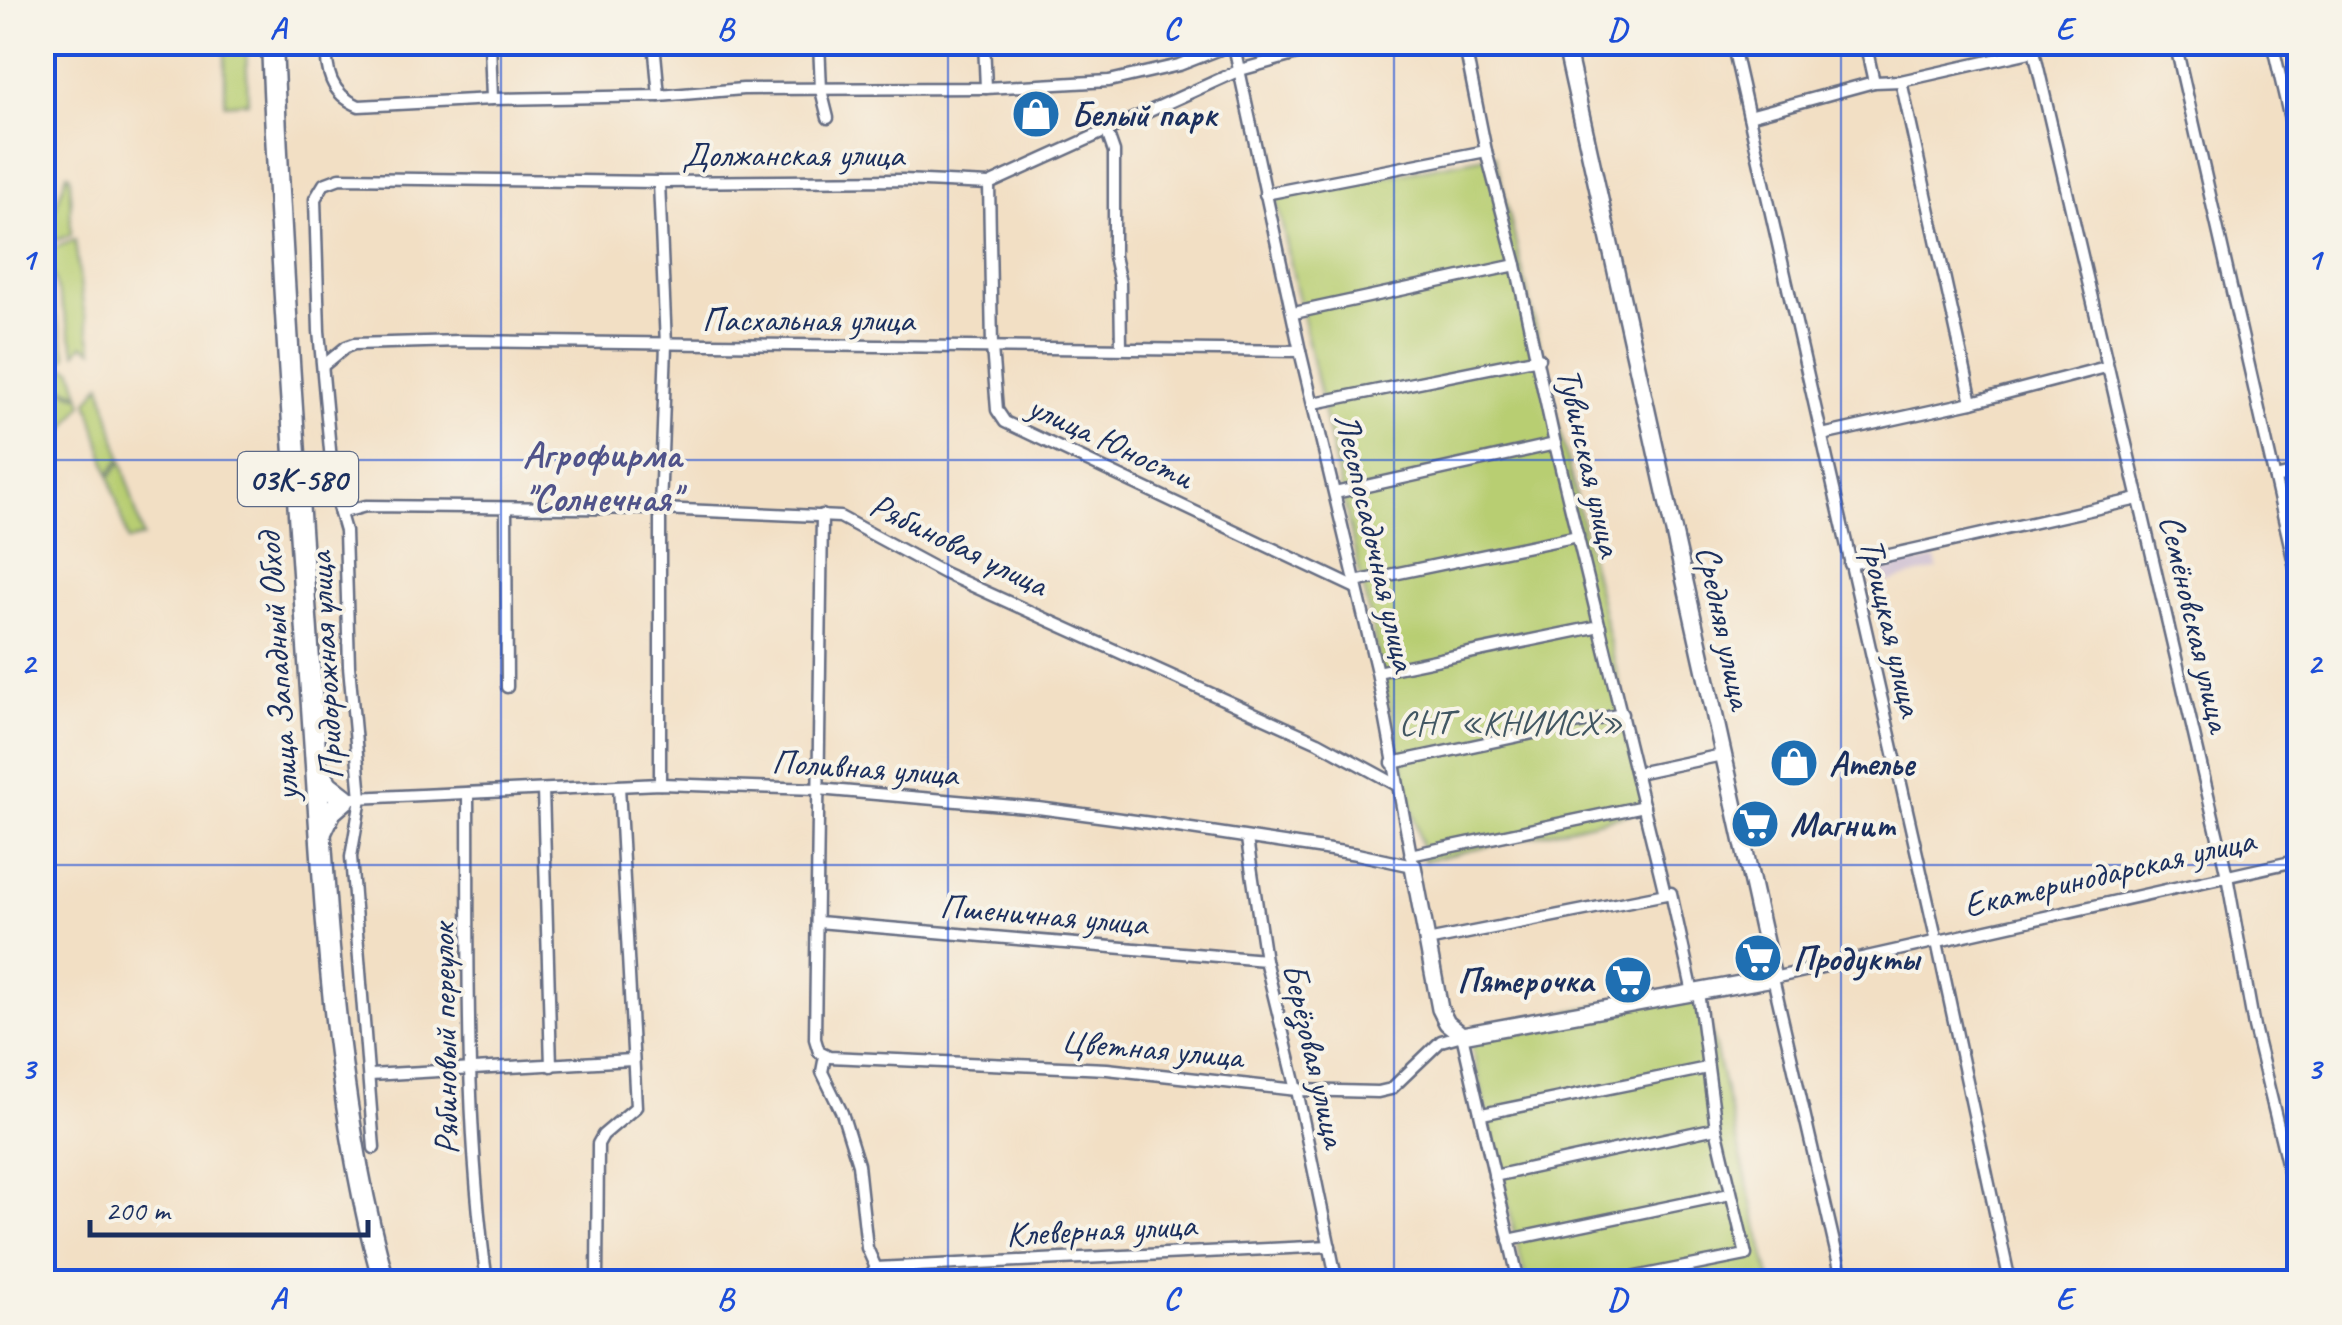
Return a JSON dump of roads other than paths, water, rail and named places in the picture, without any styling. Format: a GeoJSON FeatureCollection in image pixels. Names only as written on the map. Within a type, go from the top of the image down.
{"type":"FeatureCollection","features":[{"type":"Feature","properties":{"kind":"highway","name":"улица Западный Обход"},"geometry":{"type":"LineString","coordinates":[[262,42],[329,1058],[344,1160],[372,1282]]}},
{"type":"Feature","properties":{"kind":"highway","name":"улица Западный Обход"},"geometry":{"type":"LineString","coordinates":[[272,42],[316,764],[314,801],[322,837],[339,1056],[366,1212],[384,1282]]}},
{"type":"Feature","properties":{"kind":"highway"},"geometry":{"type":"LineString","coordinates":[[316,764],[327,785],[353,798],[326,818],[322,837]]}},
{"type":"Feature","properties":{"kind":"street","name":"Должанская улица"},"geometry":{"type":"LineString","coordinates":[[326,42],[328,78],[335,88],[352,104],[380,107],[743,89],[986,88],[1110,81],[1179,65],[1233,43]]}},
{"type":"Feature","properties":{"kind":"street"},"geometry":{"type":"LineString","coordinates":[[490,42],[492,99]]}},
{"type":"Feature","properties":{"kind":"street"},"geometry":{"type":"LineString","coordinates":[[654,42],[659,96]]}},
{"type":"Feature","properties":{"kind":"street"},"geometry":{"type":"LineString","coordinates":[[819,42],[821,90],[828,118]]}},
{"type":"Feature","properties":{"kind":"street"},"geometry":{"type":"LineString","coordinates":[[984,42],[986,88]]}},
{"type":"Feature","properties":{"kind":"street","name":"Должанская улица"},"geometry":{"type":"LineString","coordinates":[[324,184],[340,178],[989,184],[1240,70],[1340,42]]}},
{"type":"Feature","properties":{"kind":"street","name":"Тувинская улица"},"geometry":{"type":"LineString","coordinates":[[1464,42],[1555,444],[1644,806],[1695,992],[1716,1128],[1746,1255],[1610,1282]]}},
{"type":"Feature","properties":{"kind":"street","name":"Средняя улица"},"geometry":{"type":"LineString","coordinates":[[1565,42],[1842,1282]]}},
{"type":"Feature","properties":{"kind":"street","name":"Троицкая улица"},"geometry":{"type":"LineString","coordinates":[[1732,42],[1937,942],[2010,1282]]}},
{"type":"Feature","properties":{"kind":"street"},"geometry":{"type":"LineString","coordinates":[[1865,42],[1874,82]]}},
{"type":"Feature","properties":{"kind":"street"},"geometry":{"type":"LineString","coordinates":[[2175,42],[2300,589]]}},
{"type":"Feature","properties":{"kind":"street"},"geometry":{"type":"LineString","coordinates":[[2272,42],[2300,162]]}},
{"type":"Feature","properties":{"kind":"street","name":"Лесопосадочная улица"},"geometry":{"type":"LineString","coordinates":[[1233,43],[1376,672],[1440,1009],[1447,1023],[1462,1034],[1519,1282]]}},
{"type":"Feature","properties":{"kind":"street"},"geometry":{"type":"LineString","coordinates":[[1749,116],[1874,82],[1900,81],[2033,47]]}},
{"type":"Feature","properties":{"kind":"street","name":"Семёновская улица"},"geometry":{"type":"LineString","coordinates":[[2033,47],[2227,876],[2254,1027],[2300,1216]]}},
{"type":"Feature","properties":{"kind":"street"},"geometry":{"type":"LineString","coordinates":[[1900,81],[1972,402]]}},
{"type":"Feature","properties":{"kind":"street"},"geometry":{"type":"LineString","coordinates":[[1107,132],[1114,152],[1114,256],[1120,283],[1121,346]]}},
{"type":"Feature","properties":{"kind":"street"},"geometry":{"type":"LineString","coordinates":[[1265,194],[1486,151]]}},
{"type":"Feature","properties":{"kind":"street"},"geometry":{"type":"LineString","coordinates":[[659,182],[666,345],[660,509],[660,784]]}},
{"type":"Feature","properties":{"kind":"street","name":"Придорожная улица"},"geometry":{"type":"LineString","coordinates":[[324,184],[315,199],[334,493],[345,531],[352,857],[374,1148]]}},
{"type":"Feature","properties":{"kind":"street","name":"улица Юности"},"geometry":{"type":"LineString","coordinates":[[989,184],[992,347],[997,410],[1004,422],[1355,585]]}},
{"type":"Feature","properties":{"kind":"street"},"geometry":{"type":"LineString","coordinates":[[1294,313],[1516,266]]}},
{"type":"Feature","properties":{"kind":"street","name":"Пасхальная улица"},"geometry":{"type":"LineString","coordinates":[[324,365],[354,344],[460,341],[1300,351]]}},
{"type":"Feature","properties":{"kind":"street"},"geometry":{"type":"LineString","coordinates":[[1314,404],[1538,358]]}},
{"type":"Feature","properties":{"kind":"street"},"geometry":{"type":"LineString","coordinates":[[1822,435],[2106,367]]}},
{"type":"Feature","properties":{"kind":"street"},"geometry":{"type":"LineString","coordinates":[[1335,494],[1555,444]]}},
{"type":"Feature","properties":{"kind":"street"},"geometry":{"type":"LineString","coordinates":[[2274,478],[2300,472]]}},
{"type":"Feature","properties":{"kind":"street"},"geometry":{"type":"LineString","coordinates":[[1850,564],[2138,499]]}},
{"type":"Feature","properties":{"kind":"street","name":"Рябиновая улица"},"geometry":{"type":"LineString","coordinates":[[340,513],[366,506],[660,509],[840,517],[944,573],[1318,742],[1397,785]]}},
{"type":"Feature","properties":{"kind":"street"},"geometry":{"type":"LineString","coordinates":[[506,509],[506,686]]}},
{"type":"Feature","properties":{"kind":"street"},"geometry":{"type":"LineString","coordinates":[[822,515],[815,1040],[822,1054],[822,1072],[842,1114],[858,1164],[867,1248],[876,1268],[866,1282]]}},
{"type":"Feature","properties":{"kind":"street"},"geometry":{"type":"LineString","coordinates":[[1355,585],[1578,536]]}},
{"type":"Feature","properties":{"kind":"street"},"geometry":{"type":"LineString","coordinates":[[1376,672],[1600,626]]}},
{"type":"Feature","properties":{"kind":"street"},"geometry":{"type":"LineString","coordinates":[[1392,763],[1622,714]]}},
{"type":"Feature","properties":{"kind":"street"},"geometry":{"type":"LineString","coordinates":[[1637,772],[1722,755]]}},
{"type":"Feature","properties":{"kind":"street","name":"Поливная улица"},"geometry":{"type":"LineString","coordinates":[[314,801],[660,784],[818,789],[1038,808],[1412,861]]}},
{"type":"Feature","properties":{"kind":"street"},"geometry":{"type":"LineString","coordinates":[[597,1282],[598,1144],[636,1107],[619,786]]}},
{"type":"Feature","properties":{"kind":"street"},"geometry":{"type":"LineString","coordinates":[[543,790],[551,1066]]}},
{"type":"Feature","properties":{"kind":"street","name":"Рябиновый переулок"},"geometry":{"type":"LineString","coordinates":[[468,793],[469,1068],[476,1208],[487,1282]]}},
{"type":"Feature","properties":{"kind":"street"},"geometry":{"type":"LineString","coordinates":[[1412,861],[1644,806]]}},
{"type":"Feature","properties":{"kind":"street","name":"Берёзовая улица"},"geometry":{"type":"LineString","coordinates":[[1247,839],[1265,960],[1337,1282]]}},
{"type":"Feature","properties":{"kind":"street","name":"Екатеринодарская улица"},"geometry":{"type":"LineString","coordinates":[[1462,1034],[1772,978],[2300,860]]}},
{"type":"Feature","properties":{"kind":"street"},"geometry":{"type":"LineString","coordinates":[[1427,941],[1668,893]]}},
{"type":"Feature","properties":{"kind":"street","name":"Пшеничная улица"},"geometry":{"type":"LineString","coordinates":[[818,922],[1265,960]]}},
{"type":"Feature","properties":{"kind":"street","name":"Цветная улица"},"geometry":{"type":"LineString","coordinates":[[822,1054],[1107,1068],[1297,1090],[1378,1092],[1391,1088],[1441,1041],[1462,1034]]}},
{"type":"Feature","properties":{"kind":"street"},"geometry":{"type":"LineString","coordinates":[[370,1075],[632,1060]]}},
{"type":"Feature","properties":{"kind":"street"},"geometry":{"type":"LineString","coordinates":[[1482,1114],[1707,1068]]}},
{"type":"Feature","properties":{"kind":"street"},"geometry":{"type":"LineString","coordinates":[[1494,1176],[1716,1128]]}},
{"type":"Feature","properties":{"kind":"street"},"geometry":{"type":"LineString","coordinates":[[1509,1240],[1730,1194]]}},
{"type":"Feature","properties":{"kind":"street","name":"Клеверная улица"},"geometry":{"type":"LineString","coordinates":[[876,1268],[1330,1246]]}},
{"type":"Feature","properties":{"kind":"place","name":"Белый парк"},"geometry":{"type":"Point","coordinates":[1036,114]}},
{"type":"Feature","properties":{"kind":"place","name":"Ателье"},"geometry":{"type":"Point","coordinates":[1794,763]}},
{"type":"Feature","properties":{"kind":"place","name":"Магнит"},"geometry":{"type":"Point","coordinates":[1755,824]}},
{"type":"Feature","properties":{"kind":"place","name":"Продукты"},"geometry":{"type":"Point","coordinates":[1758,958]}},
{"type":"Feature","properties":{"kind":"place","name":"Пятерочка"},"geometry":{"type":"Point","coordinates":[1628,980]}},
{"type":"Feature","properties":{"kind":"district","name":"Агрофирма \"Солнечная\""},"geometry":{"type":"Point","coordinates":[602,476]}},
{"type":"Feature","properties":{"kind":"park label","name":"СНТ «КНИИСХ»"},"geometry":{"type":"Point","coordinates":[1511,722]}}]}
